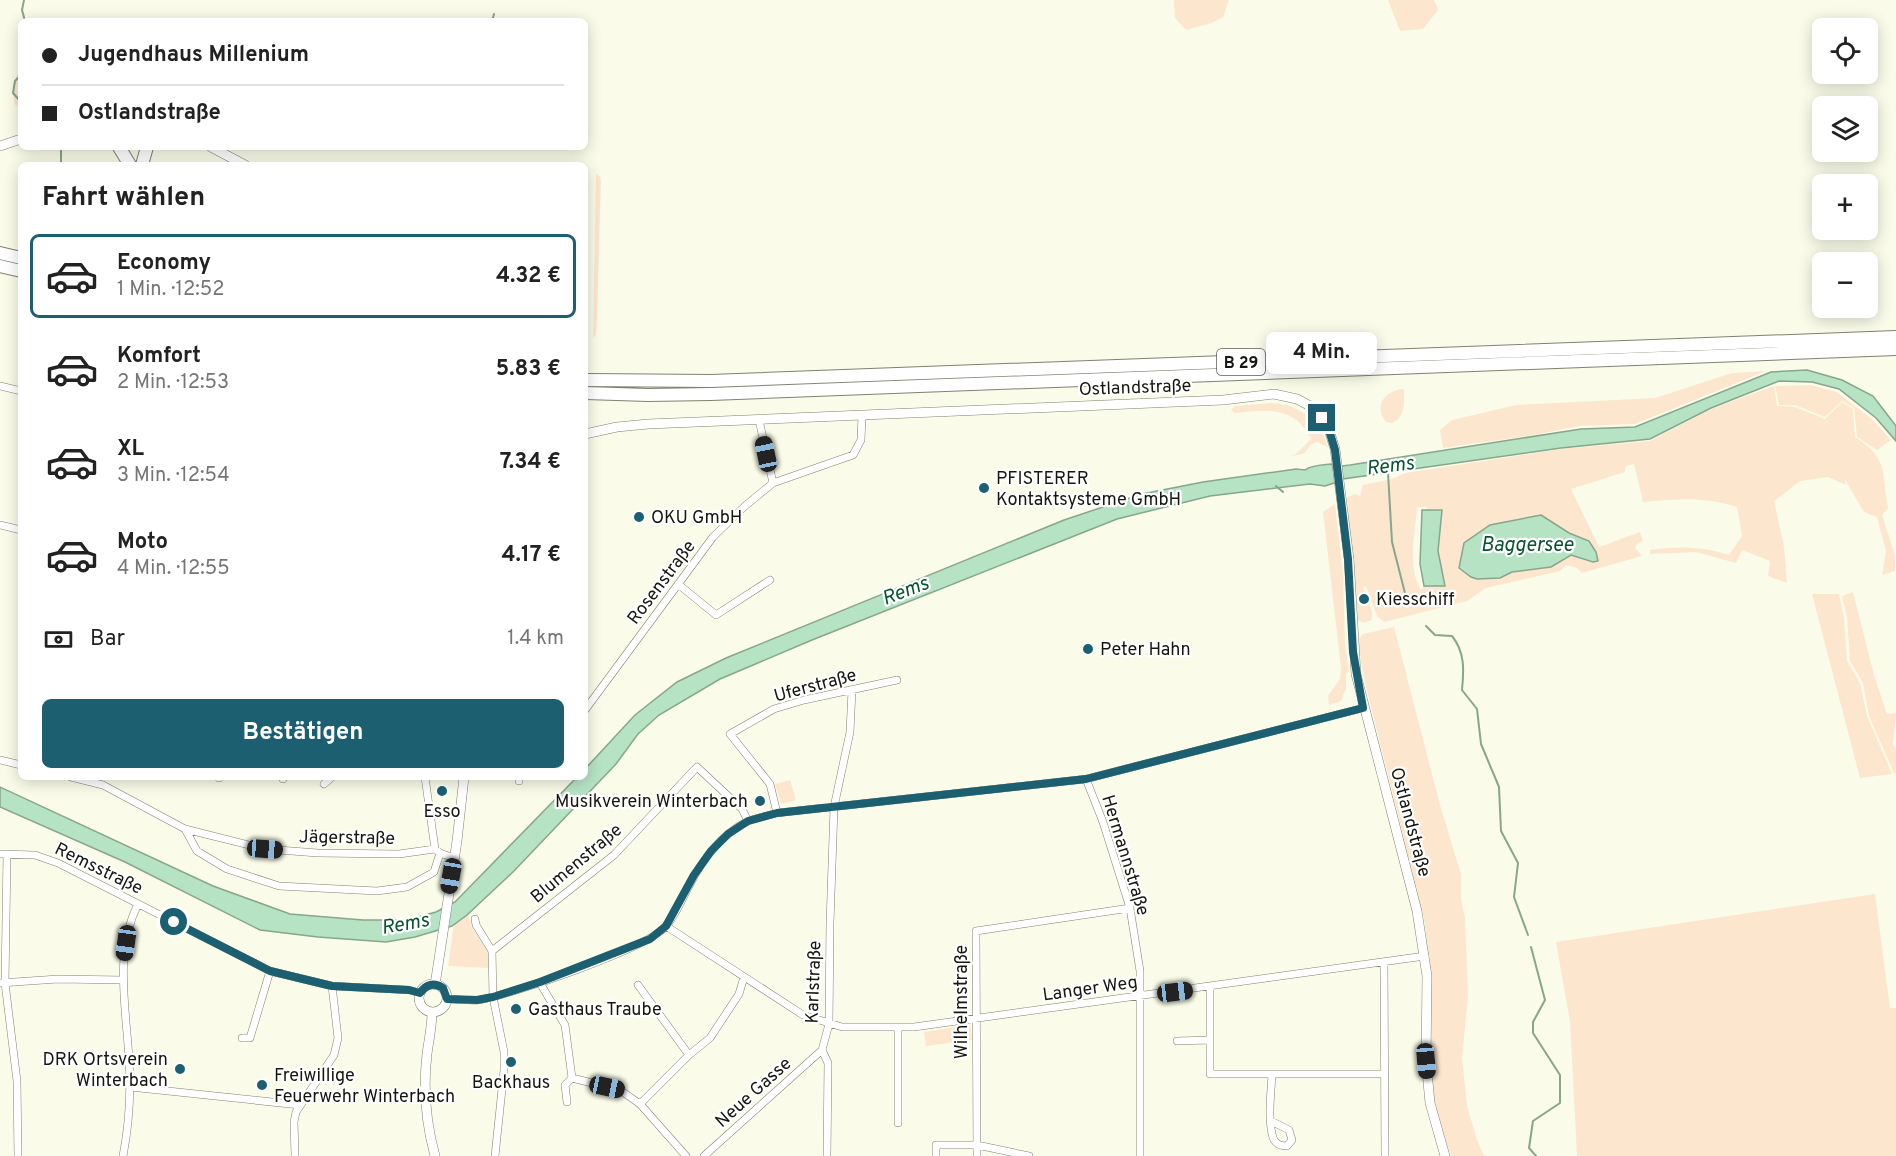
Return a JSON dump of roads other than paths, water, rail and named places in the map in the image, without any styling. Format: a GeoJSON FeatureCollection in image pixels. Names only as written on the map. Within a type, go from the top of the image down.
{"type":"FeatureCollection","features":[{"type":"Feature","properties":{"kind":"highway"},"geometry":{"type":"LineString","coordinates":[[0,248],[18,249]]}},
{"type":"Feature","properties":{"kind":"highway"},"geometry":{"type":"LineString","coordinates":[[0,253],[18,257]]}},
{"type":"Feature","properties":{"kind":"highway"},"geometry":{"type":"LineString","coordinates":[[0,266],[18,270]]}},
{"type":"Feature","properties":{"kind":"highway","name":"B 29"},"geometry":{"type":"LineString","coordinates":[[588,380],[711,381],[1896,337]]}},
{"type":"Feature","properties":{"kind":"highway","name":"B 29"},"geometry":{"type":"LineString","coordinates":[[588,393],[722,394],[1896,349]]}},
{"type":"Feature","properties":{"kind":"street"},"geometry":{"type":"LineString","coordinates":[[0,146],[18,140]]}},
{"type":"Feature","properties":{"kind":"street"},"geometry":{"type":"LineString","coordinates":[[217,150],[239,162]]}},
{"type":"Feature","properties":{"kind":"street"},"geometry":{"type":"LineString","coordinates":[[0,386],[18,389]]}},
{"type":"Feature","properties":{"kind":"street","name":"Ostlandstraße"},"geometry":{"type":"LineString","coordinates":[[588,433],[632,425],[1223,400],[1282,395],[1305,403],[1317,412],[1329,430],[1335,450],[1348,559],[1353,652],[1363,708],[1417,911],[1425,956],[1428,1000],[1426,1061],[1430,1103],[1445,1156]]}},
{"type":"Feature","properties":{"kind":"street","name":"Rosenstraße"},"geometry":{"type":"LineString","coordinates":[[588,706],[713,537],[773,483],[853,455],[861,440],[862,416]]}},
{"type":"Feature","properties":{"kind":"street"},"geometry":{"type":"LineString","coordinates":[[759,420],[773,483]]}},
{"type":"Feature","properties":{"kind":"street"},"geometry":{"type":"LineString","coordinates":[[0,525],[18,529]]}},
{"type":"Feature","properties":{"kind":"street"},"geometry":{"type":"LineString","coordinates":[[678,584],[716,615],[770,580]]}},
{"type":"Feature","properties":{"kind":"street","name":"Uferstraße"},"geometry":{"type":"LineString","coordinates":[[777,813],[770,784],[730,734],[774,709],[804,700],[897,680]]}},
{"type":"Feature","properties":{"kind":"street","name":"Karlstraße"},"geometry":{"type":"LineString","coordinates":[[827,1156],[828,1063],[822,1050],[829,1024],[834,807],[849,732],[852,690]]}},
{"type":"Feature","properties":{"kind":"street"},"geometry":{"type":"LineString","coordinates":[[447,999],[477,1000],[493,997],[540,982],[650,939],[666,926],[694,875],[711,851],[728,834],[748,821],[777,813],[1086,779],[1363,708]]}},
{"type":"Feature","properties":{"kind":"street"},"geometry":{"type":"LineString","coordinates":[[0,760],[18,764]]}},
{"type":"Feature","properties":{"kind":"street","name":"Blumenstraße"},"geometry":{"type":"LineString","coordinates":[[492,951],[614,855],[697,767],[742,809],[748,821]]}},
{"type":"Feature","properties":{"kind":"street","name":"Hermannstraße"},"geometry":{"type":"LineString","coordinates":[[1086,779],[1103,822],[1130,908],[1140,971],[1140,1156]]}},
{"type":"Feature","properties":{"kind":"street"},"geometry":{"type":"LineString","coordinates":[[324,783],[328,780]]}},
{"type":"Feature","properties":{"kind":"street"},"geometry":{"type":"LineString","coordinates":[[185,830],[197,851],[227,869],[279,886],[377,891],[407,888],[434,872],[437,851],[425,780]]}},
{"type":"Feature","properties":{"kind":"street"},"geometry":{"type":"LineString","coordinates":[[435,984],[464,780]]}},
{"type":"Feature","properties":{"kind":"street","name":"Jägerstraße"},"geometry":{"type":"LineString","coordinates":[[103,781],[185,830],[265,849],[318,853],[399,854],[437,851],[454,858]]}},
{"type":"Feature","properties":{"kind":"street"},"geometry":{"type":"LineString","coordinates":[[4,854],[3,983],[17,1081],[18,1156]]}},
{"type":"Feature","properties":{"kind":"street","name":"Remsstraße"},"geometry":{"type":"LineString","coordinates":[[4,854],[34,855],[58,863],[270,971],[332,986],[409,990],[420,993]]}},
{"type":"Feature","properties":{"kind":"street"},"geometry":{"type":"LineString","coordinates":[[123,1156],[130,1087],[123,980],[129,922],[138,904]]}},
{"type":"Feature","properties":{"kind":"street","name":"Wilhelmstraße"},"geometry":{"type":"LineString","coordinates":[[977,1156],[976,931],[1130,908]]}},
{"type":"Feature","properties":{"kind":"street"},"geometry":{"type":"LineString","coordinates":[[475,919],[476,925],[492,951],[493,997],[504,1061],[495,1156]]}},
{"type":"Feature","properties":{"kind":"street","name":"Langer Weg"},"geometry":{"type":"LineString","coordinates":[[666,926],[803,1015],[829,1024],[864,1028],[898,1027],[976,1018],[1425,956]]}},
{"type":"Feature","properties":{"kind":"street"},"geometry":{"type":"LineString","coordinates":[[1384,962],[1385,1156]]}},
{"type":"Feature","properties":{"kind":"street"},"geometry":{"type":"LineString","coordinates":[[242,1038],[250,1038],[270,971]]}},
{"type":"Feature","properties":{"kind":"street"},"geometry":{"type":"LineString","coordinates":[[640,1104],[689,1055],[710,1038],[739,994],[744,976]]}},
{"type":"Feature","properties":{"kind":"street"},"geometry":{"type":"LineString","coordinates":[[3,983],[58,979],[123,980]]}},
{"type":"Feature","properties":{"kind":"street"},"geometry":{"type":"LineString","coordinates":[[540,982],[565,1025],[572,1078]]}},
{"type":"Feature","properties":{"kind":"street"},"geometry":{"type":"LineString","coordinates":[[435,984],[443,988],[447,999],[440,1010],[432,1012],[422,1005],[420,993],[426,986],[435,984]]}},
{"type":"Feature","properties":{"kind":"street"},"geometry":{"type":"LineString","coordinates":[[638,985],[689,1055]]}},
{"type":"Feature","properties":{"kind":"street"},"geometry":{"type":"LineString","coordinates":[[295,1156],[294,1122],[300,1105],[334,1055],[338,1038],[332,986]]}},
{"type":"Feature","properties":{"kind":"street"},"geometry":{"type":"LineString","coordinates":[[1210,987],[1210,1074],[1385,1074]]}},
{"type":"Feature","properties":{"kind":"street"},"geometry":{"type":"LineString","coordinates":[[432,1012],[427,1055],[426,1095],[429,1132],[435,1156]]}},
{"type":"Feature","properties":{"kind":"street"},"geometry":{"type":"LineString","coordinates":[[898,1027],[898,1122]]}},
{"type":"Feature","properties":{"kind":"street"},"geometry":{"type":"LineString","coordinates":[[1177,1041],[1210,1040]]}},
{"type":"Feature","properties":{"kind":"street","name":"Neue Gasse"},"geometry":{"type":"LineString","coordinates":[[704,1156],[822,1050]]}},
{"type":"Feature","properties":{"kind":"street"},"geometry":{"type":"LineString","coordinates":[[1271,1121],[1272,1075]]}},
{"type":"Feature","properties":{"kind":"street"},"geometry":{"type":"LineString","coordinates":[[567,1102],[565,1085],[572,1078]]}},
{"type":"Feature","properties":{"kind":"street"},"geometry":{"type":"LineString","coordinates":[[572,1078],[620,1090],[640,1104],[686,1156]]}},
{"type":"Feature","properties":{"kind":"street"},"geometry":{"type":"LineString","coordinates":[[130,1087],[300,1105]]}},
{"type":"Feature","properties":{"kind":"street"},"geometry":{"type":"LineString","coordinates":[[936,1156],[936,1145],[977,1145],[1029,1156]]}},
{"type":"Feature","properties":{"kind":"water","name":"Rems"},"geometry":{"type":"Polygon","coordinates":[[[1807,370],[1842,380],[1873,396],[1896,426],[1896,441],[1876,418],[1839,389],[1812,382],[1779,381],[1711,408],[1650,439],[1561,448],[1336,480],[1325,486],[1310,484],[1210,496],[1117,519],[720,679],[659,715],[638,734],[616,764],[513,872],[467,915],[452,926],[415,937],[386,942],[260,930],[125,862],[0,807],[0,787],[213,886],[290,914],[363,920],[407,920],[436,912],[455,902],[574,780],[588,780],[588,766],[635,715],[677,682],[726,658],[1064,520],[1142,494],[1203,482],[1296,469],[1305,470],[1320,465],[1331,464],[1334,467],[1350,465],[1581,429],[1635,427],[1771,372],[1807,370]]]}},
{"type":"Feature","properties":{"kind":"water"},"geometry":{"type":"Polygon","coordinates":[[[1422,510],[1442,510],[1438,551],[1445,586],[1424,586],[1420,564],[1422,510]]]}},
{"type":"Feature","properties":{"kind":"water","name":"Baggersee"},"geometry":{"type":"Polygon","coordinates":[[[1541,515],[1569,533],[1589,541],[1596,552],[1598,561],[1593,562],[1571,555],[1551,567],[1512,572],[1500,578],[1477,579],[1459,568],[1464,543],[1490,525],[1541,515]]]}},
{"type":"Feature","properties":{"kind":"waterway"},"geometry":{"type":"LineString","coordinates":[[24,0],[22,10],[24,18]]}},
{"type":"Feature","properties":{"kind":"waterway"},"geometry":{"type":"LineString","coordinates":[[493,18],[494,14]]}},
{"type":"Feature","properties":{"kind":"waterway"},"geometry":{"type":"LineString","coordinates":[[18,78],[15,81],[13,93],[18,99]]}},
{"type":"Feature","properties":{"kind":"waterway"},"geometry":{"type":"LineString","coordinates":[[61,150],[61,162]]}},
{"type":"Feature","properties":{"kind":"waterway","name":"Rems"},"geometry":{"type":"LineString","coordinates":[[1388,473],[1392,542],[1408,605]]}},
{"type":"Feature","properties":{"kind":"waterway"},"geometry":{"type":"LineString","coordinates":[[1276,486],[1283,492]]}},
{"type":"Feature","properties":{"kind":"waterway"},"geometry":{"type":"LineString","coordinates":[[1426,626],[1435,635],[1452,636],[1459,648],[1463,668],[1462,690],[1477,709],[1481,744],[1499,787],[1501,831],[1518,863],[1514,897],[1528,935]]}},
{"type":"Feature","properties":{"kind":"waterway"},"geometry":{"type":"LineString","coordinates":[[1531,947],[1545,1000],[1533,1022],[1533,1033],[1560,1075],[1560,1103],[1533,1121],[1529,1148],[1536,1156]]}},
{"type":"Feature","properties":{"kind":"place","name":"PFISTERER Kontaktsysteme GmbH"},"geometry":{"type":"Point","coordinates":[984,488]}},
{"type":"Feature","properties":{"kind":"place","name":"OKU GmbH"},"geometry":{"type":"Point","coordinates":[639,517]}},
{"type":"Feature","properties":{"kind":"place","name":"Kiesschiff"},"geometry":{"type":"Point","coordinates":[1364,599]}},
{"type":"Feature","properties":{"kind":"place","name":"Peter Hahn"},"geometry":{"type":"Point","coordinates":[1088,649]}},
{"type":"Feature","properties":{"kind":"place","name":"Esso"},"geometry":{"type":"Point","coordinates":[442,791]}},
{"type":"Feature","properties":{"kind":"place","name":"Musikverein Winterbach"},"geometry":{"type":"Point","coordinates":[760,801]}},
{"type":"Feature","properties":{"kind":"place","name":"Gasthaus Traube"},"geometry":{"type":"Point","coordinates":[516,1009]}},
{"type":"Feature","properties":{"kind":"place","name":"Backhaus"},"geometry":{"type":"Point","coordinates":[511,1062]}},
{"type":"Feature","properties":{"kind":"place","name":"DRK Ortsverein Winterbach"},"geometry":{"type":"Point","coordinates":[180,1069]}},
{"type":"Feature","properties":{"kind":"place","name":"Freiwillige Feuerwehr Winterbach"},"geometry":{"type":"Point","coordinates":[262,1085]}}]}
